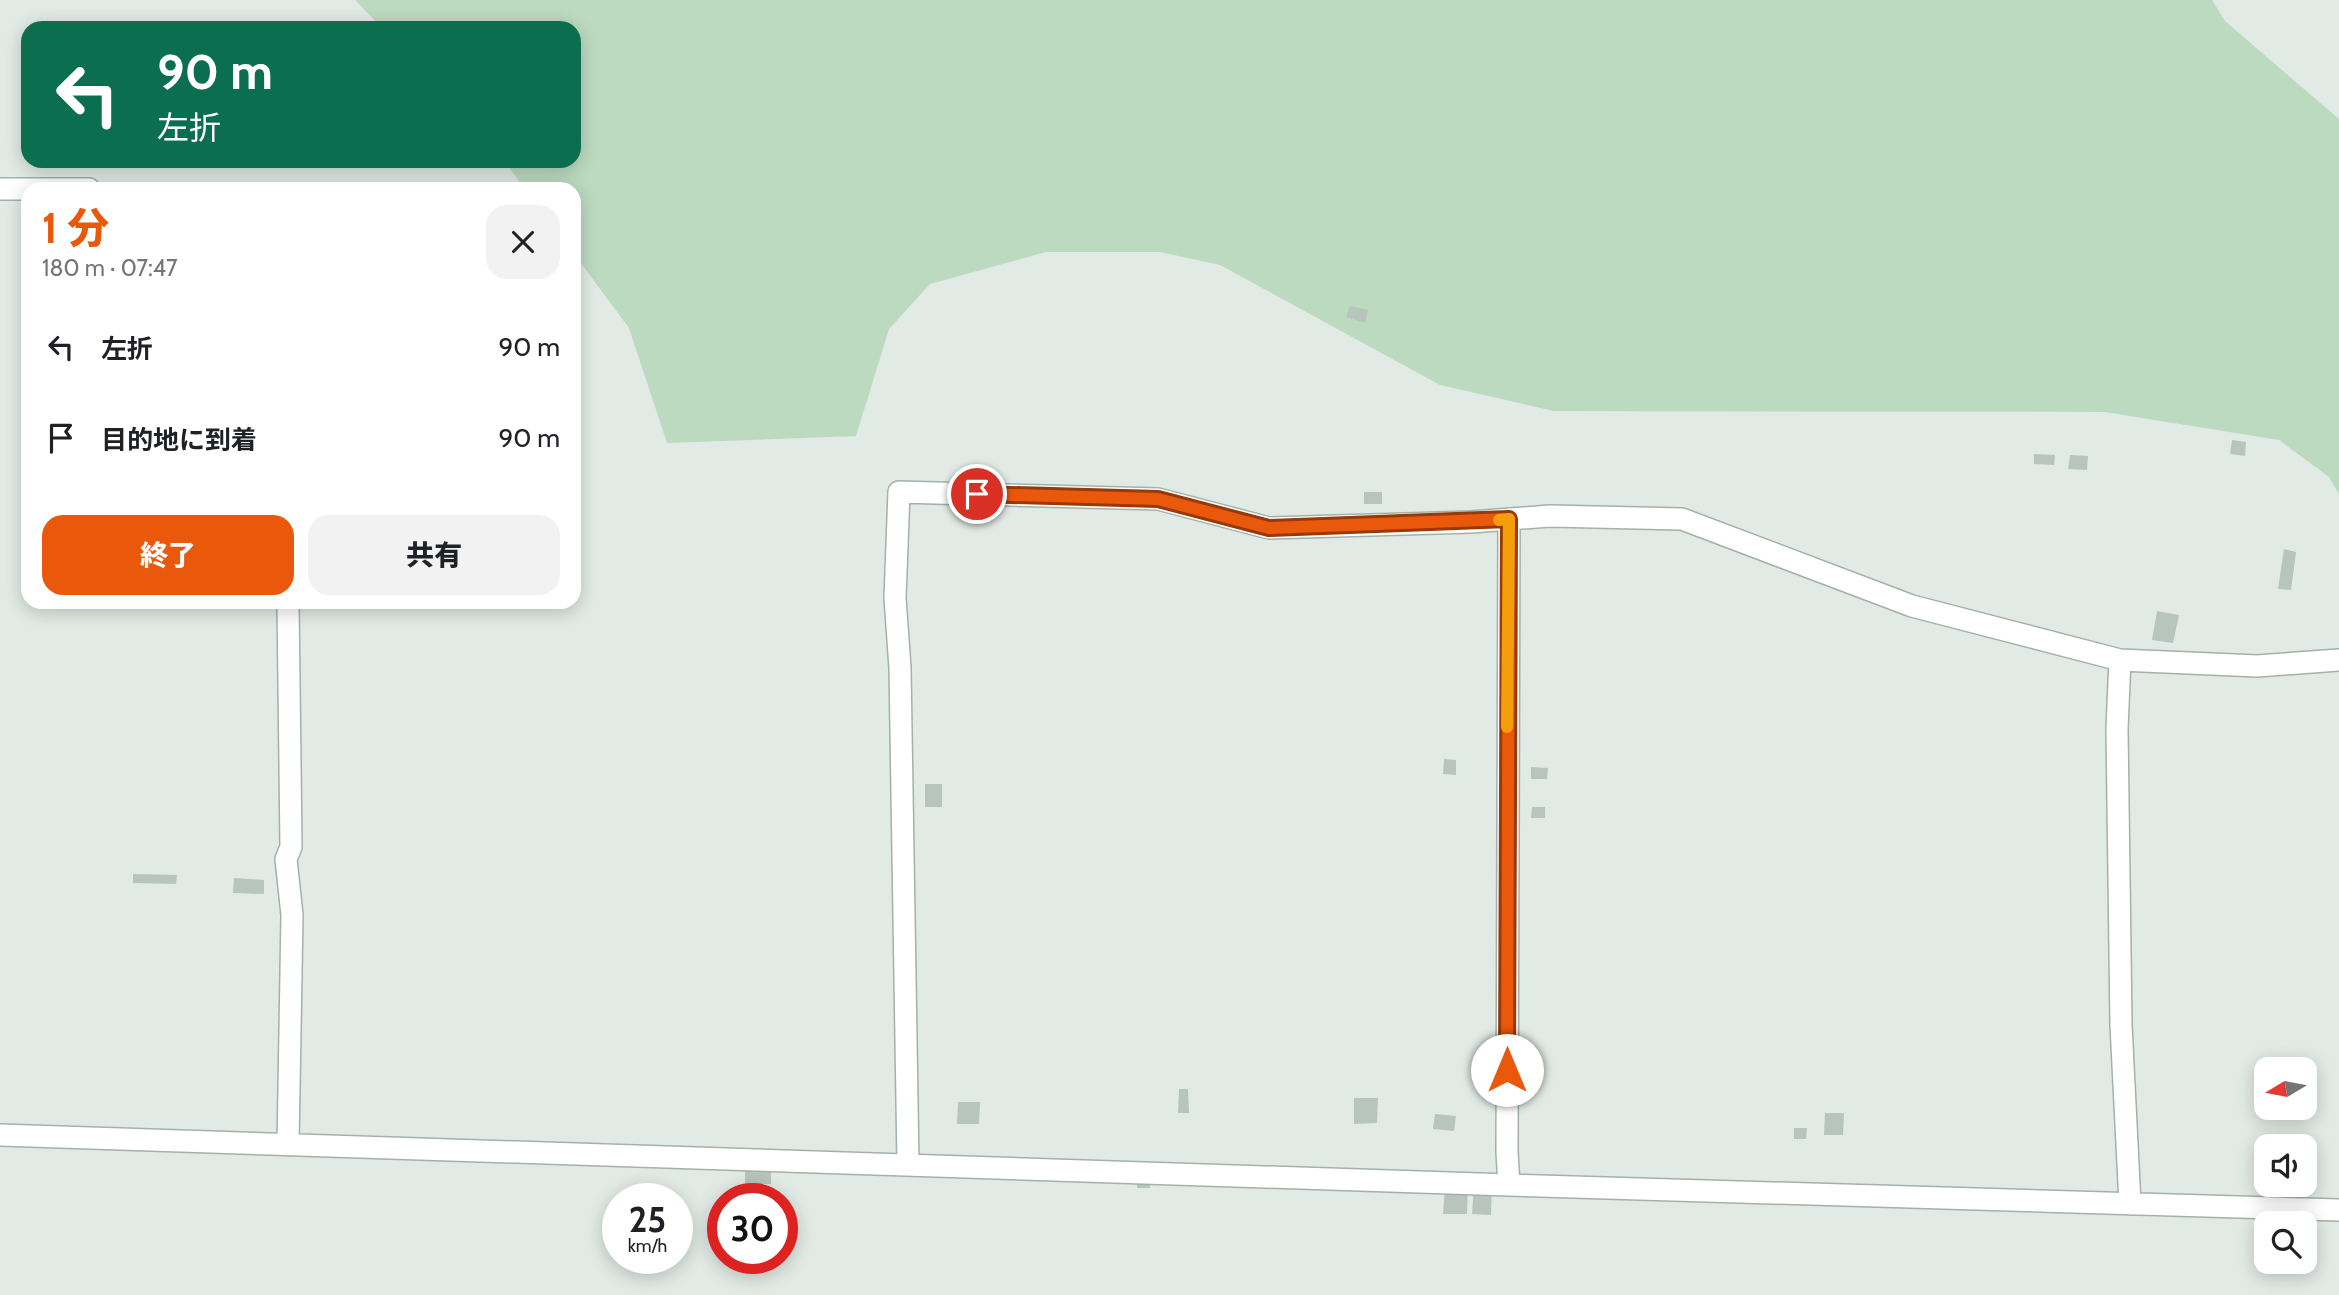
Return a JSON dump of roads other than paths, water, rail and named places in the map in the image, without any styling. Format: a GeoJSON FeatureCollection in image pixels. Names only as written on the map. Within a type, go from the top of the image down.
{"type":"FeatureCollection","features":[{"type":"Feature","properties":{"kind":"street"},"geometry":{"type":"LineString","coordinates":[[0,189],[21,189]]}},
{"type":"Feature","properties":{"kind":"street"},"geometry":{"type":"LineString","coordinates":[[908,1164],[900,668],[895,598],[899,492],[1158,499],[1269,528],[1550,516],[1682,519],[1912,606],[2120,660],[2257,666],[2339,660]]}},
{"type":"Feature","properties":{"kind":"street"},"geometry":{"type":"LineString","coordinates":[[1509,519],[1509,1185]]}},
{"type":"Feature","properties":{"kind":"street"},"geometry":{"type":"LineString","coordinates":[[288,609],[291,847],[286,859],[292,915],[288,1145]]}},
{"type":"Feature","properties":{"kind":"street"},"geometry":{"type":"LineString","coordinates":[[2120,660],[2118,728],[2121,1025],[2130,1204]]}},
{"type":"Feature","properties":{"kind":"street"},"geometry":{"type":"LineString","coordinates":[[0,1135],[2339,1210]]}}]}
